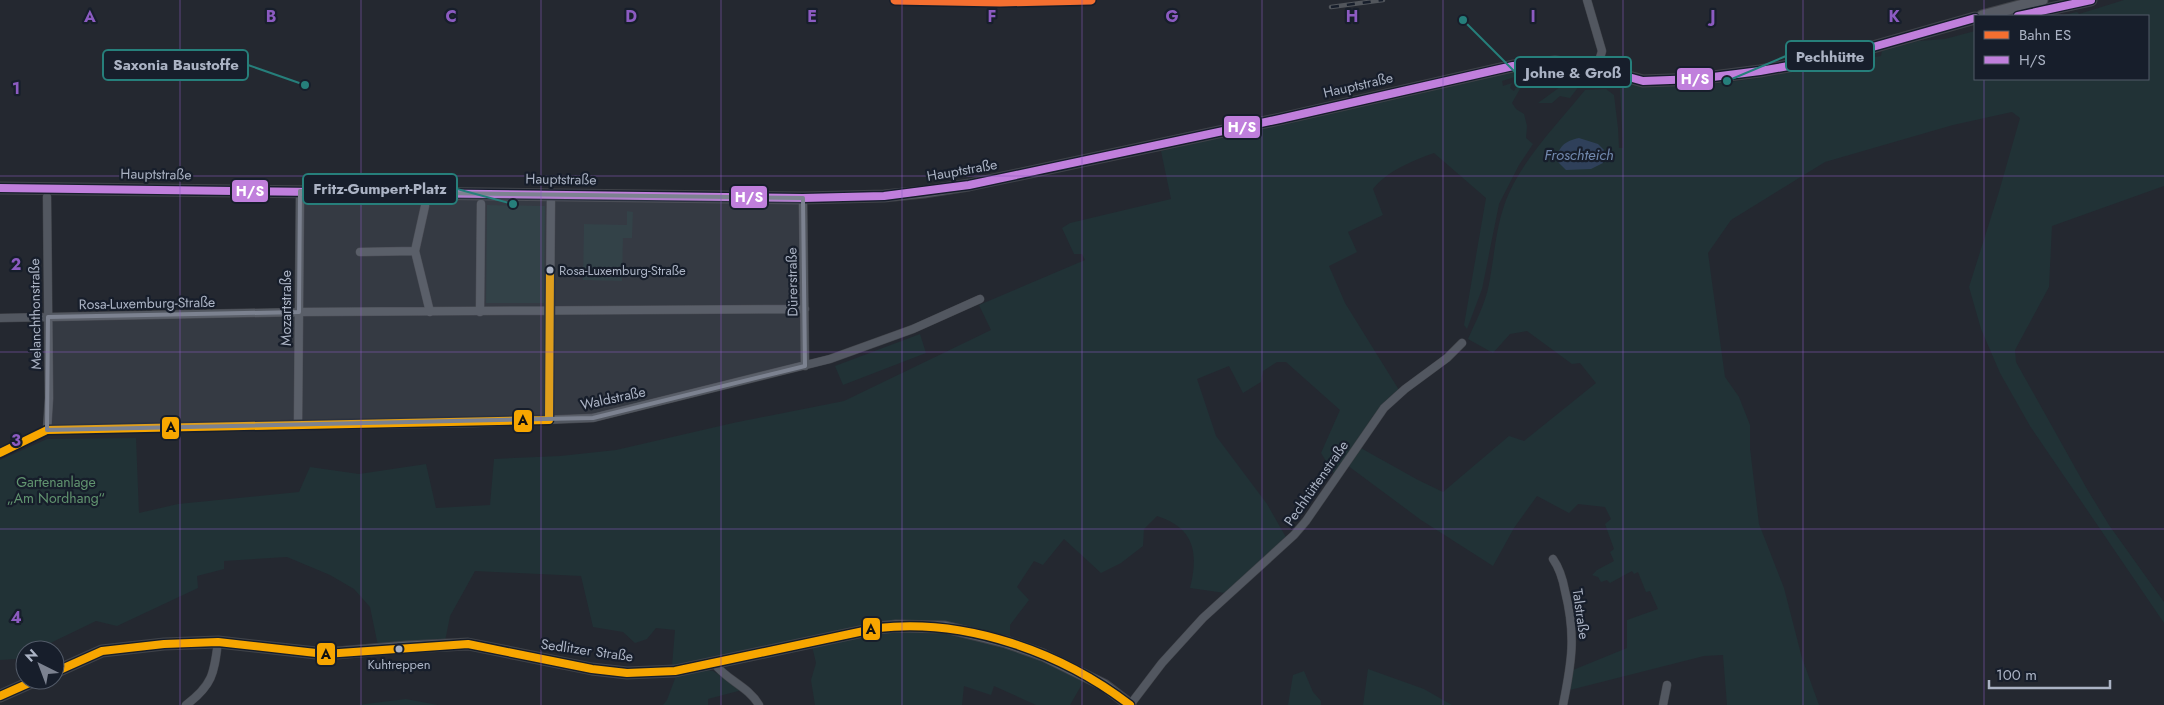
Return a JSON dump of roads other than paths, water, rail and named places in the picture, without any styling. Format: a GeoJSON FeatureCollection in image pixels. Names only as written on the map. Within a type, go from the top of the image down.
{"type":"FeatureCollection","features":[{"type":"Feature","properties":{"kind":"main road"},"geometry":{"type":"LineString","coordinates":[[1986,15],[2042,0]]}},
{"type":"Feature","properties":{"kind":"main road"},"geometry":{"type":"LineString","coordinates":[[2023,15],[2091,0]]}},
{"type":"Feature","properties":{"kind":"main road","name":"Hauptstraße"},"geometry":{"type":"LineString","coordinates":[[1911,38],[1941,26],[1974,18]]}},
{"type":"Feature","properties":{"kind":"main road","name":"Hauptstraße"},"geometry":{"type":"LineString","coordinates":[[0,188],[551,193],[803,198],[884,196],[969,186],[1280,119],[1513,66],[1555,62],[1597,68],[1643,80],[1697,79],[1824,60],[1911,38],[1974,26]]}},
{"type":"Feature","properties":{"kind":"main road","name":"Sedlitzer Straße"},"geometry":{"type":"LineString","coordinates":[[65,668],[102,651],[164,644],[218,642],[325,654],[468,644],[592,669],[627,673],[675,671],[878,628],[896,626],[945,627],[997,639],[1043,655],[1104,685],[1130,705]]}},
{"type":"Feature","properties":{"kind":"main road"},"geometry":{"type":"LineString","coordinates":[[0,696],[15,689]]}},
{"type":"Feature","properties":{"kind":"street"},"geometry":{"type":"LineString","coordinates":[[1586,0],[1602,51],[1597,68]]}},
{"type":"Feature","properties":{"kind":"street","name":"Mozartstraße"},"geometry":{"type":"LineString","coordinates":[[298,426],[300,191]]}},
{"type":"Feature","properties":{"kind":"street"},"geometry":{"type":"LineString","coordinates":[[549,420],[551,193]]}},
{"type":"Feature","properties":{"kind":"street","name":"Melanchthonstraße"},"geometry":{"type":"LineString","coordinates":[[46,430],[49,398],[47,197]]}},
{"type":"Feature","properties":{"kind":"street","name":"Dürerstraße"},"geometry":{"type":"LineString","coordinates":[[803,198],[805,366]]}},
{"type":"Feature","properties":{"kind":"street"},"geometry":{"type":"LineString","coordinates":[[480,312],[481,204]]}},
{"type":"Feature","properties":{"kind":"street"},"geometry":{"type":"LineString","coordinates":[[425,206],[415,251],[430,312]]}},
{"type":"Feature","properties":{"kind":"street"},"geometry":{"type":"LineString","coordinates":[[360,252],[415,251]]}},
{"type":"Feature","properties":{"kind":"street","name":"Waldstraße"},"geometry":{"type":"LineString","coordinates":[[0,453],[46,430],[298,426],[593,418],[830,359],[913,329],[980,299]]}},
{"type":"Feature","properties":{"kind":"street","name":"Rosa-Luxemburg-Straße"},"geometry":{"type":"LineString","coordinates":[[0,318],[299,312],[805,309]]}},
{"type":"Feature","properties":{"kind":"street","name":"Pechhüttenstraße"},"geometry":{"type":"LineString","coordinates":[[1130,705],[1162,663],[1197,624],[1294,535],[1384,408],[1404,389],[1448,358],[1462,343]]}},
{"type":"Feature","properties":{"kind":"street","name":"Talstraße"},"geometry":{"type":"LineString","coordinates":[[1553,559],[1564,586],[1573,632],[1572,664],[1563,705]]}},
{"type":"Feature","properties":{"kind":"street"},"geometry":{"type":"LineString","coordinates":[[188,704],[210,683],[214,672],[218,642]]}},
{"type":"Feature","properties":{"kind":"street"},"geometry":{"type":"LineString","coordinates":[[714,662],[718,668],[745,688],[759,705]]}},
{"type":"Feature","properties":{"kind":"street"},"geometry":{"type":"LineString","coordinates":[[1663,705],[1667,684]]}},
{"type":"Feature","properties":{"kind":"water","name":"Froschteich"},"geometry":{"type":"Polygon","coordinates":[[[1579,138],[1598,144],[1604,150],[1603,163],[1591,169],[1566,170],[1557,161],[1563,145],[1579,138]]]}},
{"type":"Feature","properties":{"kind":"railway"},"geometry":{"type":"LineString","coordinates":[[1331,7],[1383,0]]}},
{"type":"Feature","properties":{"kind":"rail line","name":"ES"},"geometry":{"type":"LineString","coordinates":[[895,0],[1000,2],[1091,0]]}},
{"type":"Feature","properties":{"kind":"place","name":"Johne & Groß"},"geometry":{"type":"Point","coordinates":[1463,20]}},
{"type":"Feature","properties":{"kind":"place","name":"Pechhütte"},"geometry":{"type":"Point","coordinates":[1727,81]}},
{"type":"Feature","properties":{"kind":"place","name":"Saxonia Baustoffe"},"geometry":{"type":"Point","coordinates":[305,85]}},
{"type":"Feature","properties":{"kind":"place","name":"Fritz-Gumpert-Platz"},"geometry":{"type":"Point","coordinates":[513,204]}},
{"type":"Feature","properties":{"kind":"place","name":"Rosa-Luxemburg-Straße"},"geometry":{"type":"Point","coordinates":[550,270]}},
{"type":"Feature","properties":{"kind":"place","name":"Kuhtreppen"},"geometry":{"type":"Point","coordinates":[399,649]}},
{"type":"Feature","properties":{"kind":"park label","name":"Gartenanlage „Am Nordhang“"},"geometry":{"type":"Point","coordinates":[56,490]}}]}
